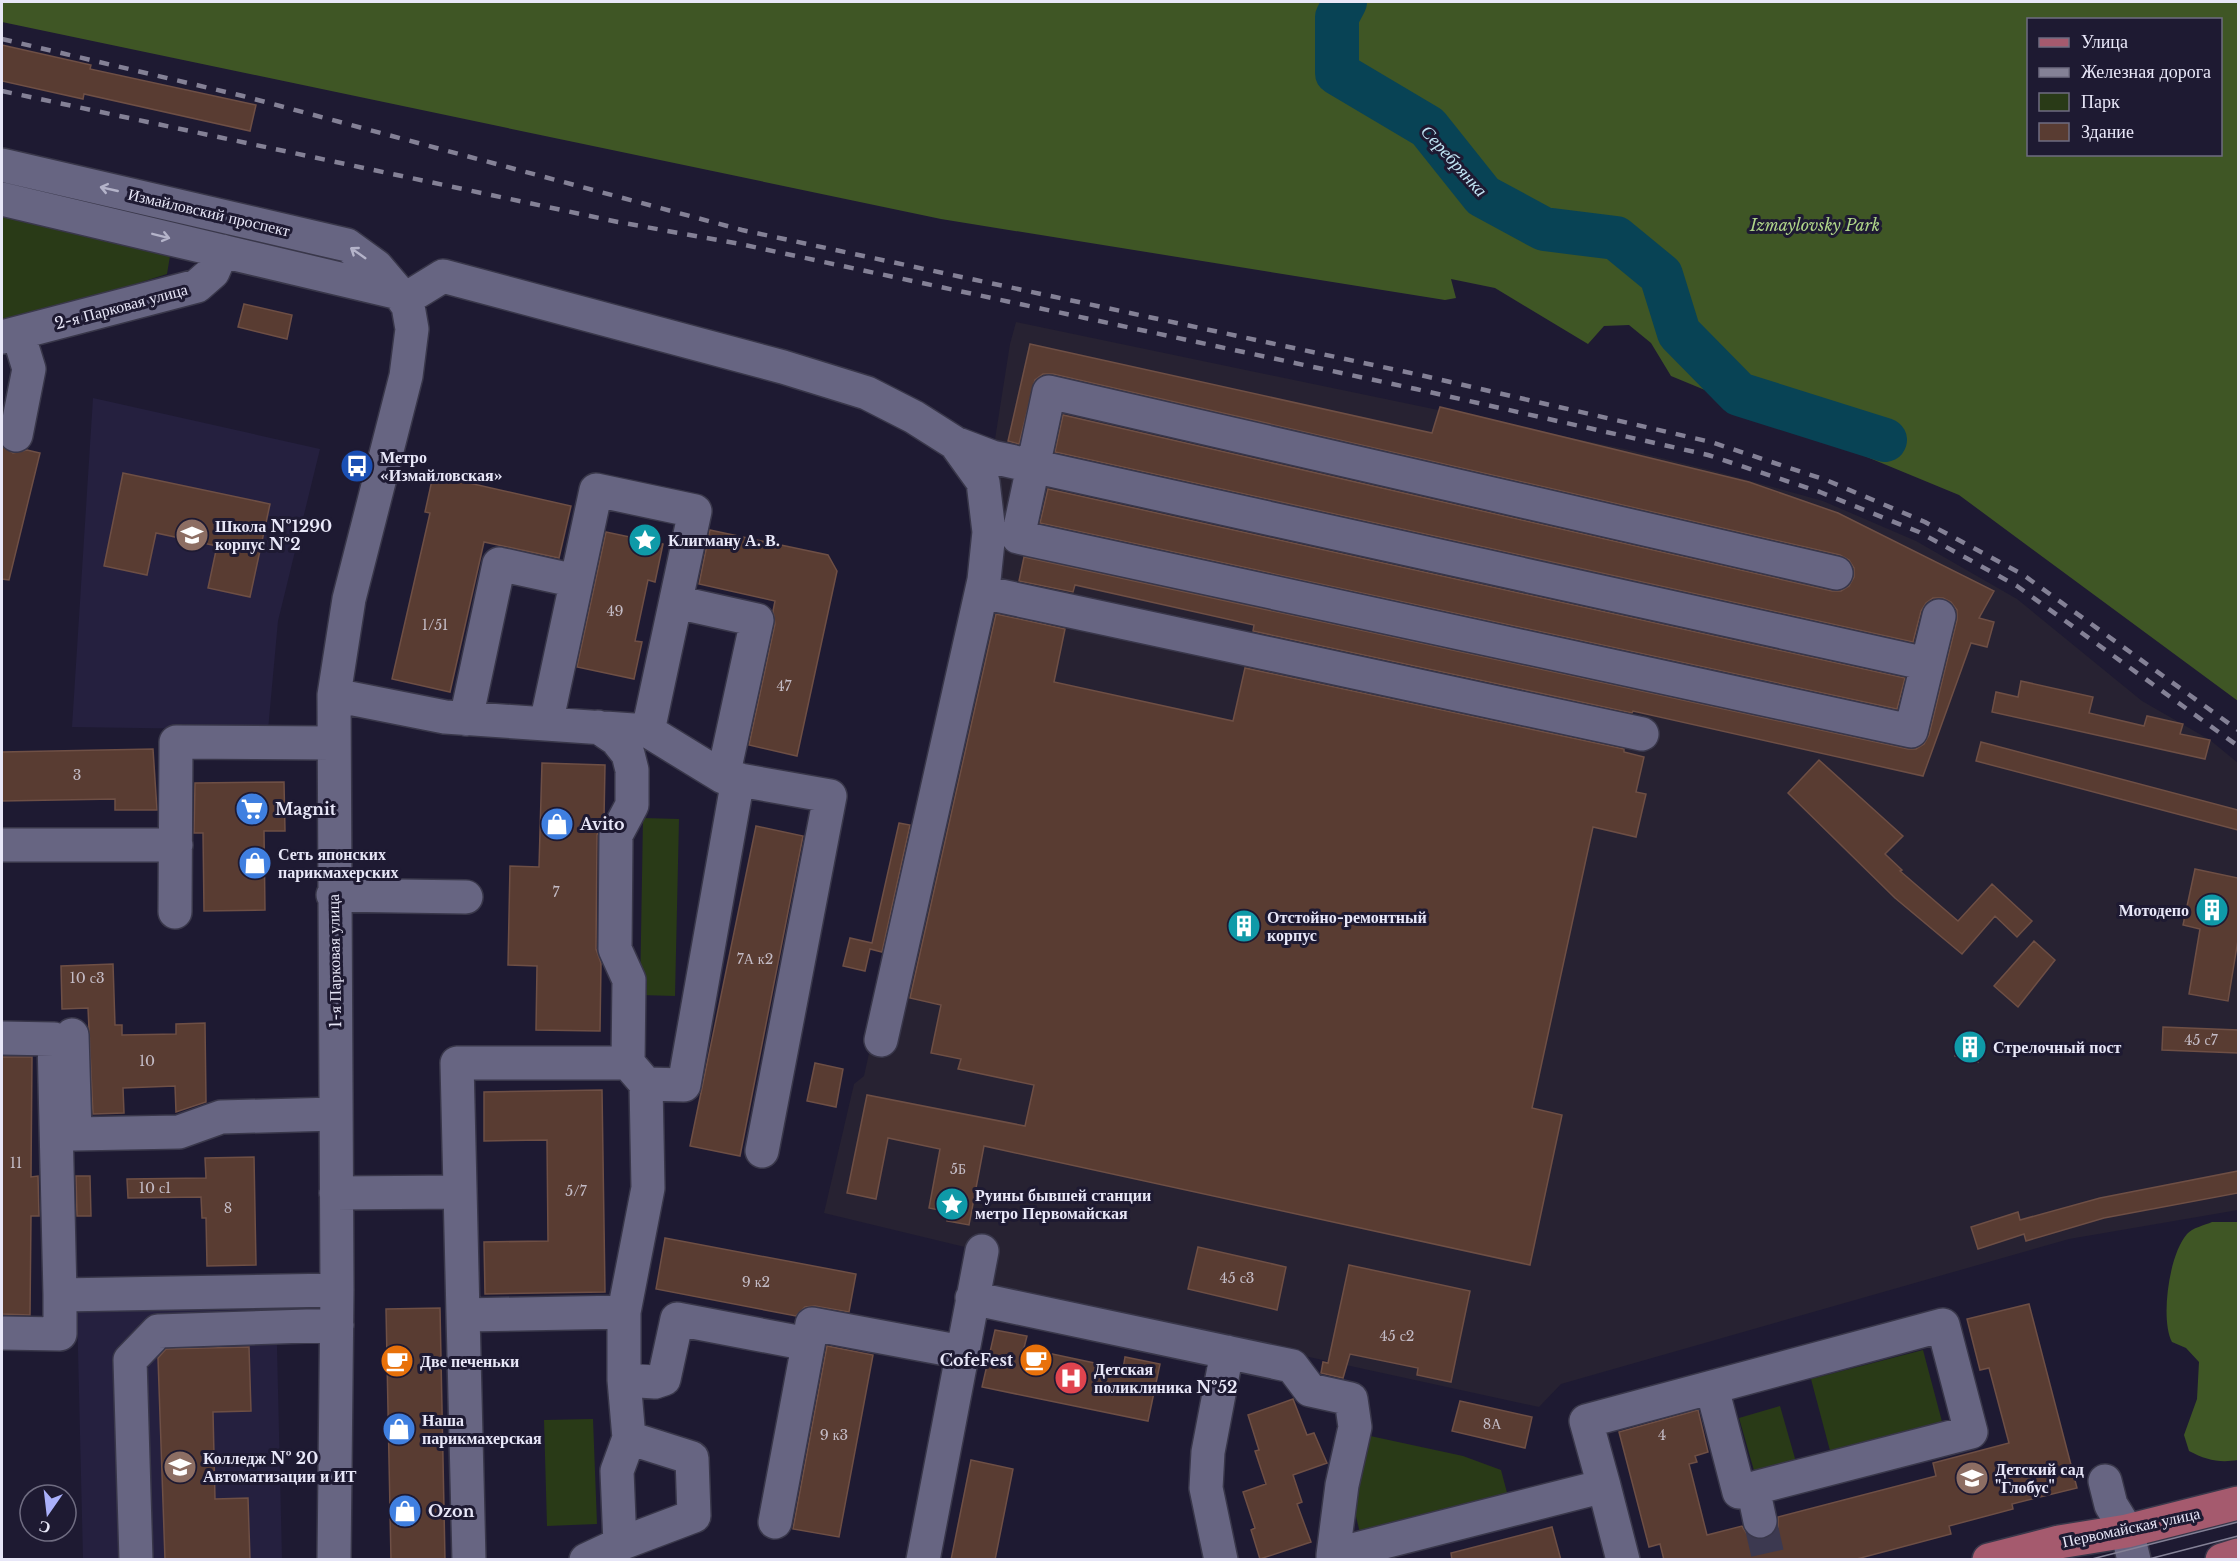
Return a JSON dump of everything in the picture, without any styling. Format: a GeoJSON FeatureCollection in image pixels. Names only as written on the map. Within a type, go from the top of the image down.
{"type":"FeatureCollection","features":[{"type":"Feature","properties":{"kind":"main road","name":"Первомайская улица"},"geometry":{"type":"LineString","coordinates":[[1989,1560],[2059,1542],[2130,1545],[2238,1503]]}},
{"type":"Feature","properties":{"kind":"main road"},"geometry":{"type":"LineString","coordinates":[[2222,1560],[2238,1555]]}},
{"type":"Feature","properties":{"kind":"street","name":"Измайловский проспект"},"geometry":{"type":"LineString","coordinates":[[2,165],[347,245],[376,266],[402,297]]}},
{"type":"Feature","properties":{"kind":"street","name":"Измайловский проспект"},"geometry":{"type":"LineString","coordinates":[[2,200],[222,250],[402,297]]}},
{"type":"Feature","properties":{"kind":"street","name":"2-я Парковая улица"},"geometry":{"type":"LineString","coordinates":[[10,335],[197,286],[213,272],[222,250]]}},
{"type":"Feature","properties":{"kind":"street"},"geometry":{"type":"LineString","coordinates":[[402,297],[443,276],[783,367],[867,393],[914,417],[955,443],[992,457],[1928,664]]}},
{"type":"Feature","properties":{"kind":"street","name":"1-я Парковая улица"},"geometry":{"type":"LineString","coordinates":[[334,1560],[337,1290],[333,695],[349,599],[406,376],[412,329],[410,314],[402,297]]}},
{"type":"Feature","properties":{"kind":"street"},"geometry":{"type":"LineString","coordinates":[[10,335],[29,369],[16,435]]}},
{"type":"Feature","properties":{"kind":"street"},"geometry":{"type":"LineString","coordinates":[[1836,573],[1049,392],[1018,537],[1911,731],[1940,616]]}},
{"type":"Feature","properties":{"kind":"street"},"geometry":{"type":"LineString","coordinates":[[881,1040],[982,592],[989,532],[983,482],[955,443]]}},
{"type":"Feature","properties":{"kind":"street"},"geometry":{"type":"LineString","coordinates":[[546,724],[596,490],[695,511],[648,731]]}},
{"type":"Feature","properties":{"kind":"street"},"geometry":{"type":"LineString","coordinates":[[466,719],[499,564],[576,581]]}},
{"type":"Feature","properties":{"kind":"street"},"geometry":{"type":"LineString","coordinates":[[982,592],[1642,734]]}},
{"type":"Feature","properties":{"kind":"street"},"geometry":{"type":"LineString","coordinates":[[469,1560],[457,1063],[637,1074],[684,1085],[730,778],[757,620],[676,602]]}},
{"type":"Feature","properties":{"kind":"street"},"geometry":{"type":"LineString","coordinates":[[333,695],[445,717],[648,731],[730,778],[830,796],[762,1151]]}},
{"type":"Feature","properties":{"kind":"street"},"geometry":{"type":"LineString","coordinates":[[598,727],[615,739],[628,754],[632,770],[632,805],[616,835],[615,949],[629,980],[648,1188],[624,1312],[624,1380],[629,1438],[617,1471],[620,1544]]}},
{"type":"Feature","properties":{"kind":"street"},"geometry":{"type":"LineString","coordinates":[[175,912],[176,742],[332,743]]}},
{"type":"Feature","properties":{"kind":"street"},"geometry":{"type":"LineString","coordinates":[[2,845],[176,845]]}},
{"type":"Feature","properties":{"kind":"street"},"geometry":{"type":"LineString","coordinates":[[333,895],[466,897]]}},
{"type":"Feature","properties":{"kind":"street"},"geometry":{"type":"LineString","coordinates":[[72,1035],[75,1134],[179,1132],[221,1117],[335,1114]]}},
{"type":"Feature","properties":{"kind":"street"},"geometry":{"type":"LineString","coordinates":[[2,1038],[54,1039],[60,1334],[2,1333]]}},
{"type":"Feature","properties":{"kind":"street"},"geometry":{"type":"LineString","coordinates":[[336,1193],[460,1192]]}},
{"type":"Feature","properties":{"kind":"street"},"geometry":{"type":"LineString","coordinates":[[923,1560],[982,1251]]}},
{"type":"Feature","properties":{"kind":"street"},"geometry":{"type":"LineString","coordinates":[[60,1295],[337,1290]]}},
{"type":"Feature","properties":{"kind":"street"},"geometry":{"type":"LineString","coordinates":[[972,1298],[1292,1366],[1310,1390],[1351,1399],[1356,1427],[1342,1485],[1333,1557],[1604,1486]]}},
{"type":"Feature","properties":{"kind":"street"},"geometry":{"type":"LineString","coordinates":[[463,1316],[624,1312]]}},
{"type":"Feature","properties":{"kind":"street"},"geometry":{"type":"LineString","coordinates":[[624,1380],[655,1382],[664,1379],[677,1319],[808,1344]]}},
{"type":"Feature","properties":{"kind":"street"},"geometry":{"type":"LineString","coordinates":[[775,1522],[812,1324],[962,1352]]}},
{"type":"Feature","properties":{"kind":"street"},"geometry":{"type":"LineString","coordinates":[[136,1560],[130,1360],[158,1331],[337,1325]]}},
{"type":"Feature","properties":{"kind":"street"},"geometry":{"type":"LineString","coordinates":[[1623,1560],[1586,1421],[1943,1325],[1971,1432],[1739,1492],[1713,1388]]}},
{"type":"Feature","properties":{"kind":"street"},"geometry":{"type":"LineString","coordinates":[[1221,1560],[1206,1488],[1208,1452],[1227,1352]]}},
{"type":"Feature","properties":{"kind":"street"},"geometry":{"type":"LineString","coordinates":[[586,1560],[620,1544],[694,1516],[692,1458],[629,1438]]}},
{"type":"Feature","properties":{"kind":"street"},"geometry":{"type":"LineString","coordinates":[[2105,1481],[2110,1505],[2130,1545]]}},
{"type":"Feature","properties":{"kind":"street"},"geometry":{"type":"LineString","coordinates":[[1753,1488],[1760,1521]]}},
{"type":"Feature","properties":{"kind":"shaded area"},"geometry":{"type":"Polygon","coordinates":[[[1016,322],[1625,449],[1823,501],[1916,541],[2017,599],[2142,701],[2210,740],[2238,763],[2238,1210],[2069,1239],[1561,1384],[1539,1407],[991,1288],[998,1255],[824,1213],[854,1084],[864,1076],[972,585],[1010,344],[1016,322]]]}},
{"type":"Feature","properties":{"kind":"shaded area","name":"Школа №1290 корпус №2"},"geometry":{"type":"Polygon","coordinates":[[[93,398],[320,449],[278,621],[268,730],[72,727],[93,398]]]}},
{"type":"Feature","properties":{"kind":"shaded area","name":"Колледж № 20 Автоматизации и ИТ"},"geometry":{"type":"Polygon","coordinates":[[[276,1305],[282,1559],[83,1559],[77,1309],[276,1305]]]}},
{"type":"Feature","properties":{"kind":"green space","name":"Izmaylovsky Park"},"geometry":{"type":"Polygon","coordinates":[[[2,2],[2238,2],[2238,701],[1959,495],[1671,376],[1651,343],[1629,325],[1604,326],[1588,344],[1495,288],[1451,279],[1456,298],[1445,300],[941,219],[2,22],[2,2]]]}},
{"type":"Feature","properties":{"kind":"green space"},"geometry":{"type":"Polygon","coordinates":[[[2,216],[170,256],[167,274],[2,326],[2,216]]]}},
{"type":"Feature","properties":{"kind":"green space"},"geometry":{"type":"Polygon","coordinates":[[[643,818],[679,819],[675,996],[640,995],[643,818]]]}},
{"type":"Feature","properties":{"kind":"green space"},"geometry":{"type":"Polygon","coordinates":[[[2212,1222],[2238,1222],[2238,1460],[2231,1461],[2213,1460],[2189,1451],[2184,1435],[2197,1399],[2199,1362],[2186,1348],[2172,1342],[2168,1332],[2168,1287],[2175,1256],[2189,1232],[2212,1222]]]}},
{"type":"Feature","properties":{"kind":"green space"},"geometry":{"type":"Polygon","coordinates":[[[1923,1350],[1945,1433],[1833,1462],[1811,1379],[1923,1350]]]}},
{"type":"Feature","properties":{"kind":"green space"},"geometry":{"type":"Polygon","coordinates":[[[1780,1406],[1798,1469],[1757,1481],[1739,1418],[1780,1406]]]}},
{"type":"Feature","properties":{"kind":"green space"},"geometry":{"type":"Polygon","coordinates":[[[593,1419],[597,1524],[547,1526],[544,1420],[593,1419]]]}},
{"type":"Feature","properties":{"kind":"green space"},"geometry":{"type":"Polygon","coordinates":[[[1361,1434],[1463,1456],[1501,1470],[1510,1504],[1362,1541],[1349,1488],[1361,1434]]]}},
{"type":"Feature","properties":{"kind":"building"},"geometry":{"type":"Polygon","coordinates":[[[2,45],[91,65],[90,69],[256,105],[250,131],[84,94],[83,99],[2,81],[2,45]]]}},
{"type":"Feature","properties":{"kind":"building"},"geometry":{"type":"Polygon","coordinates":[[[244,304],[292,315],[287,339],[238,327],[244,304]]]}},
{"type":"Feature","properties":{"kind":"building"},"geometry":{"type":"Polygon","coordinates":[[[1030,344],[1432,433],[1440,407],[1749,482],[1838,513],[1994,591],[1979,618],[1994,622],[1987,647],[1971,643],[1923,776],[1633,711],[1632,713],[1253,631],[1254,625],[1075,585],[1073,592],[1019,581],[1024,557],[1908,749],[1916,749],[1924,744],[1929,735],[1957,620],[1957,610],[1951,602],[1943,598],[1933,598],[1921,611],[1913,642],[1055,452],[1063,415],[1832,591],[1841,591],[1849,586],[1854,577],[1854,568],[1849,560],[1840,555],[1053,374],[1043,374],[1035,380],[1019,444],[1008,441],[1030,344]]]}},
{"type":"Feature","properties":{"kind":"building"},"geometry":{"type":"Polygon","coordinates":[[[2,446],[13,453],[27,450],[40,453],[9,580],[2,579],[2,446]]]}},
{"type":"Feature","properties":{"kind":"building"},"geometry":{"type":"Polygon","coordinates":[[[434,471],[470,479],[469,483],[571,506],[559,558],[484,542],[450,692],[392,679],[430,513],[425,512],[434,471]]]}},
{"type":"Feature","properties":{"kind":"building"},"geometry":{"type":"Polygon","coordinates":[[[123,473],[270,504],[250,597],[208,588],[217,546],[156,533],[147,575],[104,566],[123,473]]]}},
{"type":"Feature","properties":{"kind":"building"},"geometry":{"type":"Polygon","coordinates":[[[1048,489],[1905,678],[1897,709],[1040,523],[1048,489]]]}},
{"type":"Feature","properties":{"kind":"building"},"geometry":{"type":"Polygon","coordinates":[[[710,530],[828,555],[837,571],[797,756],[749,745],[775,624],[773,611],[775,601],[699,584],[710,530]]]}},
{"type":"Feature","properties":{"kind":"building"},"geometry":{"type":"Polygon","coordinates":[[[606,532],[663,544],[655,582],[648,580],[635,641],[642,642],[634,679],[577,667],[606,532]]]}},
{"type":"Feature","properties":{"kind":"building","name":"Отстойно-ремонтный корпус"},"geometry":{"type":"Polygon","coordinates":[[[996,614],[1065,629],[1054,682],[1233,721],[1245,668],[1624,749],[1624,752],[1644,757],[1636,792],[1646,794],[1636,837],[1593,827],[1532,1108],[1562,1115],[1530,1265],[984,1146],[969,1225],[947,1221],[949,1212],[929,1208],[940,1149],[888,1138],[876,1199],[847,1193],[867,1095],[1025,1126],[1034,1085],[958,1069],[961,1059],[931,1053],[941,1005],[910,998],[996,614]]]}},
{"type":"Feature","properties":{"kind":"building"},"geometry":{"type":"Polygon","coordinates":[[[2021,681],[2093,697],[2089,713],[2144,726],[2147,716],[2183,724],[2180,734],[2210,740],[2205,759],[1992,712],[1996,692],[2018,697],[2021,681]]]}},
{"type":"Feature","properties":{"kind":"building"},"geometry":{"type":"Polygon","coordinates":[[[1981,742],[2238,810],[2238,830],[1976,761],[1981,742]]]}},
{"type":"Feature","properties":{"kind":"building"},"geometry":{"type":"Polygon","coordinates":[[[153,749],[157,810],[115,810],[115,799],[2,801],[2,752],[153,749]]]}},
{"type":"Feature","properties":{"kind":"building"},"geometry":{"type":"Polygon","coordinates":[[[1819,760],[1903,836],[1885,854],[1902,870],[1900,871],[1958,921],[1992,884],[2032,921],[2017,937],[1995,916],[1962,954],[1895,898],[1788,793],[1819,760]]]}},
{"type":"Feature","properties":{"kind":"building"},"geometry":{"type":"Polygon","coordinates":[[[542,763],[605,765],[604,818],[597,835],[596,949],[601,963],[600,1031],[536,1030],[537,966],[508,965],[510,866],[539,867],[542,763]]]}},
{"type":"Feature","properties":{"kind":"building"},"geometry":{"type":"Polygon","coordinates":[[[284,782],[285,831],[264,831],[265,910],[204,911],[203,833],[194,833],[195,783],[284,782]]]}},
{"type":"Feature","properties":{"kind":"building"},"geometry":{"type":"Polygon","coordinates":[[[899,823],[910,825],[882,952],[870,949],[865,971],[843,966],[850,938],[872,943],[899,823]]]}},
{"type":"Feature","properties":{"kind":"building"},"geometry":{"type":"Polygon","coordinates":[[[756,826],[803,836],[740,1156],[690,1146],[756,826]]]}},
{"type":"Feature","properties":{"kind":"building"},"geometry":{"type":"Polygon","coordinates":[[[2195,869],[2238,878],[2238,940],[2228,1001],[2189,994],[2200,929],[2183,925],[2195,869]]]}},
{"type":"Feature","properties":{"kind":"building"},"geometry":{"type":"Polygon","coordinates":[[[2034,941],[2055,960],[2018,1007],[1994,986],[2034,941]]]}},
{"type":"Feature","properties":{"kind":"building"},"geometry":{"type":"Polygon","coordinates":[[[113,964],[115,1025],[122,1025],[122,1035],[176,1034],[176,1024],[205,1023],[206,1102],[176,1112],[175,1086],[123,1088],[124,1113],[93,1114],[88,1008],[62,1009],[61,966],[113,964]]]}},
{"type":"Feature","properties":{"kind":"building"},"geometry":{"type":"Polygon","coordinates":[[[2163,1027],[2238,1030],[2238,1053],[2162,1050],[2163,1027]]]}},
{"type":"Feature","properties":{"kind":"building","name":"Стрелочный пост"},"geometry":{"type":"Polygon","coordinates":[[[1962,1033],[1984,1039],[1978,1062],[1955,1056],[1962,1033]]]}},
{"type":"Feature","properties":{"kind":"building"},"geometry":{"type":"Polygon","coordinates":[[[2,1057],[32,1057],[31,1177],[38,1176],[39,1216],[31,1216],[30,1315],[2,1314],[2,1057]]]}},
{"type":"Feature","properties":{"kind":"building"},"geometry":{"type":"Polygon","coordinates":[[[815,1063],[843,1069],[836,1107],[807,1101],[815,1063]]]}},
{"type":"Feature","properties":{"kind":"building"},"geometry":{"type":"Polygon","coordinates":[[[602,1090],[605,1292],[485,1294],[484,1242],[548,1241],[547,1140],[484,1141],[484,1092],[602,1090]]]}},
{"type":"Feature","properties":{"kind":"building"},"geometry":{"type":"Polygon","coordinates":[[[254,1157],[256,1265],[207,1266],[206,1218],[202,1218],[201,1197],[128,1198],[127,1179],[206,1178],[205,1158],[254,1157]]]}},
{"type":"Feature","properties":{"kind":"building"},"geometry":{"type":"Polygon","coordinates":[[[2238,1171],[2238,1193],[2104,1218],[2026,1241],[2024,1234],[1978,1249],[1971,1227],[2018,1212],[2020,1220],[2100,1198],[2238,1171]]]}},
{"type":"Feature","properties":{"kind":"building"},"geometry":{"type":"Polygon","coordinates":[[[76,1176],[90,1176],[91,1216],[77,1216],[76,1176]]]}},
{"type":"Feature","properties":{"kind":"building"},"geometry":{"type":"Polygon","coordinates":[[[665,1238],[856,1274],[849,1312],[815,1306],[805,1307],[796,1316],[656,1289],[665,1238]]]}},
{"type":"Feature","properties":{"kind":"building"},"geometry":{"type":"Polygon","coordinates":[[[1198,1247],[1286,1267],[1277,1310],[1188,1289],[1198,1247]]]}},
{"type":"Feature","properties":{"kind":"building"},"geometry":{"type":"Polygon","coordinates":[[[1349,1265],[1470,1291],[1451,1382],[1417,1375],[1418,1368],[1350,1354],[1343,1378],[1321,1373],[1323,1362],[1328,1363],[1349,1265]]]}},
{"type":"Feature","properties":{"kind":"building"},"geometry":{"type":"Polygon","coordinates":[[[2029,1304],[2077,1488],[2012,1504],[2013,1509],[1949,1526],[1951,1534],[1853,1560],[1664,1560],[1660,1544],[1649,1547],[1619,1432],[1698,1410],[1708,1452],[1695,1456],[1697,1462],[1689,1464],[1707,1535],[1742,1526],[1754,1539],[1764,1539],[1773,1534],[1778,1527],[1778,1517],[1936,1476],[1933,1463],[2009,1443],[1989,1368],[1980,1370],[1967,1319],[2029,1304]]]}},
{"type":"Feature","properties":{"kind":"building"},"geometry":{"type":"Polygon","coordinates":[[[440,1308],[445,1560],[391,1560],[386,1309],[440,1308]]]}},
{"type":"Feature","properties":{"kind":"building","name":"Детская поликлиника №52"},"geometry":{"type":"Polygon","coordinates":[[[995,1330],[1027,1336],[1024,1348],[1123,1369],[1125,1357],[1160,1364],[1148,1421],[982,1387],[995,1330]]]}},
{"type":"Feature","properties":{"kind":"building"},"geometry":{"type":"Polygon","coordinates":[[[827,1346],[873,1355],[839,1537],[793,1529],[827,1346]]]}},
{"type":"Feature","properties":{"kind":"building"},"geometry":{"type":"Polygon","coordinates":[[[249,1347],[251,1411],[213,1412],[215,1499],[248,1498],[250,1560],[165,1560],[158,1358],[166,1349],[249,1347]]]}},
{"type":"Feature","properties":{"kind":"building"},"geometry":{"type":"Polygon","coordinates":[[[1293,1399],[1307,1435],[1314,1433],[1327,1463],[1293,1475],[1302,1502],[1297,1504],[1311,1542],[1260,1559],[1251,1530],[1255,1528],[1243,1492],[1266,1484],[1255,1451],[1259,1450],[1248,1415],[1293,1399]]]}},
{"type":"Feature","properties":{"kind":"building"},"geometry":{"type":"Polygon","coordinates":[[[1460,1401],[1532,1417],[1525,1448],[1452,1431],[1460,1401]]]}},
{"type":"Feature","properties":{"kind":"building"},"geometry":{"type":"Polygon","coordinates":[[[971,1460],[1013,1469],[995,1560],[951,1560],[971,1460]]]}},
{"type":"Feature","properties":{"kind":"building"},"geometry":{"type":"Polygon","coordinates":[[[1552,1527],[1561,1560],[1452,1560],[1451,1553],[1552,1527]]]}},
{"type":"Feature","properties":{"kind":"waterway","name":"Серебрянка"},"geometry":{"type":"LineString","coordinates":[[1345,2],[1337,17],[1337,73],[1428,127],[1483,196],[1544,229],[1616,238],[1661,275],[1679,333],[1739,394],[1885,440]]}},
{"type":"Feature","properties":{"kind":"tunnel"},"geometry":{"type":"LineString","coordinates":[[1760,1521],[1769,1560]]}},
{"type":"Feature","properties":{"kind":"tram line"},"geometry":{"type":"LineString","coordinates":[[2088,1560],[2238,1522]]}},
{"type":"Feature","properties":{"kind":"tram line"},"geometry":{"type":"LineString","coordinates":[[2145,1560],[2238,1536]]}},
{"type":"Feature","properties":{"kind":"railway"},"geometry":{"type":"LineString","coordinates":[[2,39],[243,96],[742,230],[1420,375],[1711,442],[1826,480],[1925,522],[2022,574],[2238,730]]}},
{"type":"Feature","properties":{"kind":"railway"},"geometry":{"type":"LineString","coordinates":[[2,91],[618,222],[740,244],[1416,389],[1708,455],[1820,492],[1919,532],[2017,586],[2238,746]]}},
{"type":"Feature","properties":{"kind":"place","name":"Метро «Измайловская»"},"geometry":{"type":"Point","coordinates":[357,466]}},
{"type":"Feature","properties":{"kind":"place","name":"Школа №1290 корпус №2"},"geometry":{"type":"Point","coordinates":[192,535]}},
{"type":"Feature","properties":{"kind":"place","name":"Клигману А. В."},"geometry":{"type":"Point","coordinates":[645,540]}},
{"type":"Feature","properties":{"kind":"place","name":"Magnit"},"geometry":{"type":"Point","coordinates":[252,809]}},
{"type":"Feature","properties":{"kind":"place","name":"Avito"},"geometry":{"type":"Point","coordinates":[557,824]}},
{"type":"Feature","properties":{"kind":"place","name":"Сеть японских парикмахерских"},"geometry":{"type":"Point","coordinates":[255,863]}},
{"type":"Feature","properties":{"kind":"place","name":"Мотодепо"},"geometry":{"type":"Point","coordinates":[2212,910]}},
{"type":"Feature","properties":{"kind":"place","name":"Отстойно-ремонтный корпус"},"geometry":{"type":"Point","coordinates":[1244,926]}},
{"type":"Feature","properties":{"kind":"place","name":"Стрелочный пост"},"geometry":{"type":"Point","coordinates":[1970,1047]}},
{"type":"Feature","properties":{"kind":"place","name":"Руины бывшей станции метро Первомайская"},"geometry":{"type":"Point","coordinates":[952,1204]}},
{"type":"Feature","properties":{"kind":"place","name":"CofeFest"},"geometry":{"type":"Point","coordinates":[1036,1360]}},
{"type":"Feature","properties":{"kind":"place","name":"Две печеньки"},"geometry":{"type":"Point","coordinates":[397,1361]}},
{"type":"Feature","properties":{"kind":"place","name":"Детская поликлиника №52"},"geometry":{"type":"Point","coordinates":[1071,1378]}},
{"type":"Feature","properties":{"kind":"place","name":"Наша парикмахерская"},"geometry":{"type":"Point","coordinates":[399,1429]}},
{"type":"Feature","properties":{"kind":"place","name":"Колледж № 20 Автоматизации и ИТ"},"geometry":{"type":"Point","coordinates":[180,1467]}},
{"type":"Feature","properties":{"kind":"place","name":"Детский сад \"Глобус\""},"geometry":{"type":"Point","coordinates":[1972,1478]}},
{"type":"Feature","properties":{"kind":"place","name":"Ozon"},"geometry":{"type":"Point","coordinates":[405,1511]}}]}
